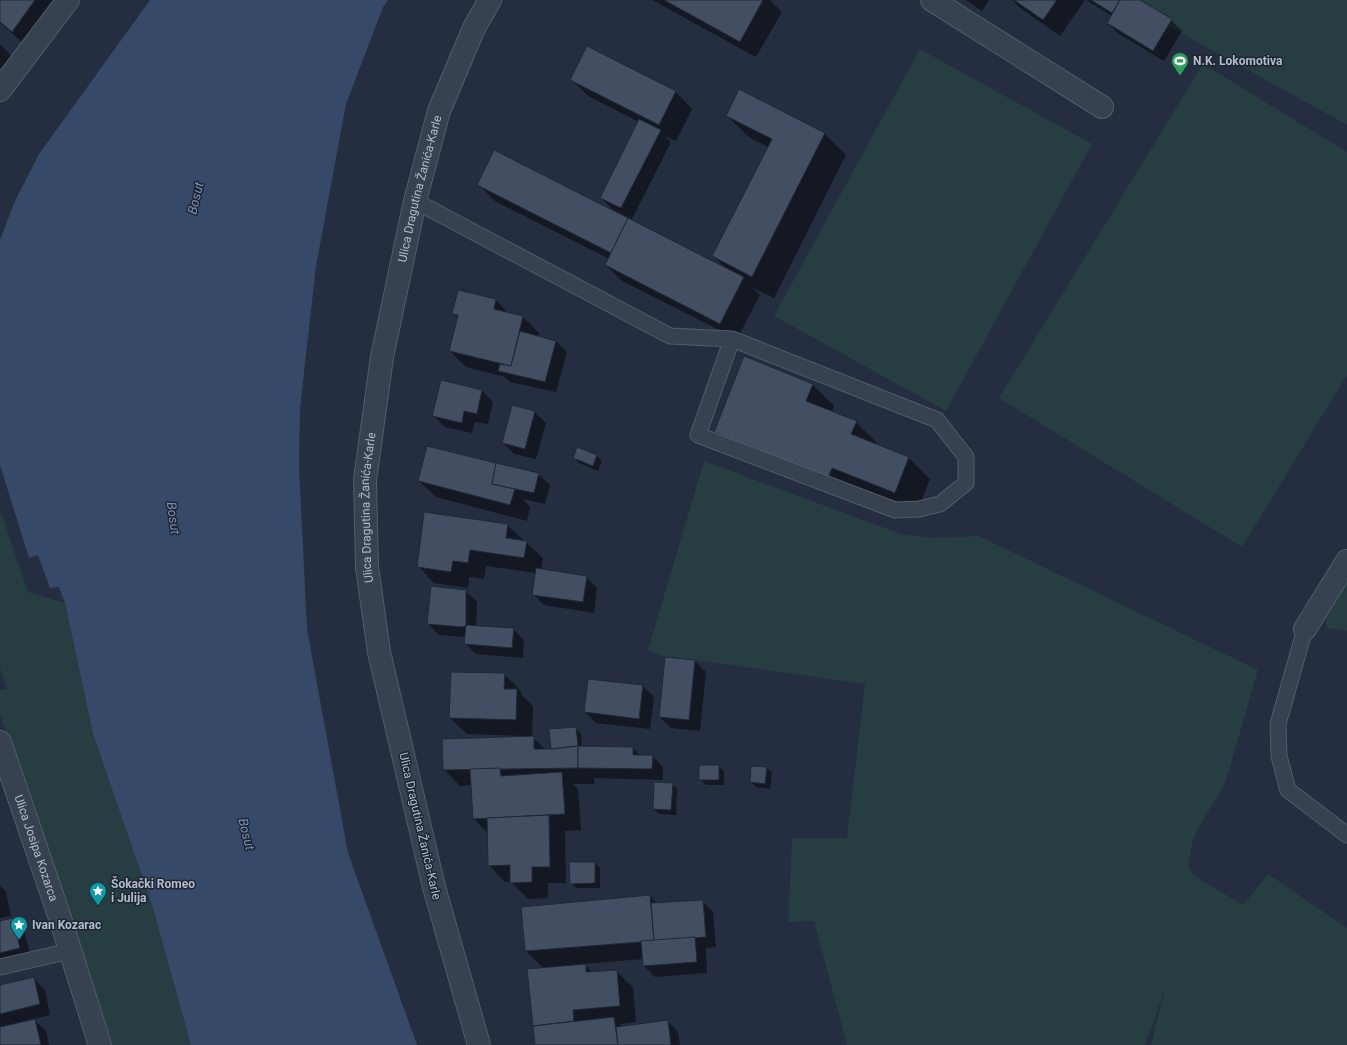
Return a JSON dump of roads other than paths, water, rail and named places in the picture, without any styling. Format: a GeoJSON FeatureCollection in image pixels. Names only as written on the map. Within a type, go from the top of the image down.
{"type":"FeatureCollection","features":[{"type":"Feature","properties":{"kind":"street"},"geometry":{"type":"LineString","coordinates":[[0,90],[68,0]]}},
{"type":"Feature","properties":{"kind":"street","name":"Ulica Dragutina Žanića-Karle"},"geometry":{"type":"LineString","coordinates":[[480,1045],[432,879],[380,652],[367,567],[365,480],[382,357],[415,201],[439,111],[474,28],[490,0]]}},
{"type":"Feature","properties":{"kind":"street"},"geometry":{"type":"LineString","coordinates":[[932,0],[1102,107]]}},
{"type":"Feature","properties":{"kind":"street"},"geometry":{"type":"LineString","coordinates":[[1305,629],[1347,561]]}},
{"type":"Feature","properties":{"kind":"street","name":"Ulica Josipa Kozarca"},"geometry":{"type":"LineString","coordinates":[[0,742],[100,1045]]}},
{"type":"Feature","properties":{"kind":"lane"},"geometry":{"type":"LineString","coordinates":[[415,201],[670,336],[732,339],[937,420],[966,456],[966,483],[940,504],[919,509],[895,510],[698,435],[732,339]]}},
{"type":"Feature","properties":{"kind":"lane"},"geometry":{"type":"LineString","coordinates":[[1305,629],[1278,724],[1279,756],[1288,790],[1347,835]]}},
{"type":"Feature","properties":{"kind":"lane"},"geometry":{"type":"LineString","coordinates":[[0,967],[70,951]]}},
{"type":"Feature","properties":{"kind":"water","name":"Bosut"},"geometry":{"type":"Polygon","coordinates":[[[150,0],[388,0],[383,7],[346,104],[316,266],[300,408],[299,467],[307,629],[348,853],[417,1045],[191,1045],[152,905],[93,734],[65,603],[59,587],[50,588],[38,555],[29,558],[0,465],[0,240],[14,203],[39,154],[150,0]]]}},
{"type":"Feature","properties":{"kind":"place","name":"N.K. Lokomotiva"},"geometry":{"type":"Point","coordinates":[1180,76]}},
{"type":"Feature","properties":{"kind":"place","name":"Šokački Romeo i Julija"},"geometry":{"type":"Point","coordinates":[98,906]}},
{"type":"Feature","properties":{"kind":"place","name":"Ivan Kozarac"},"geometry":{"type":"Point","coordinates":[19,940]}}]}
